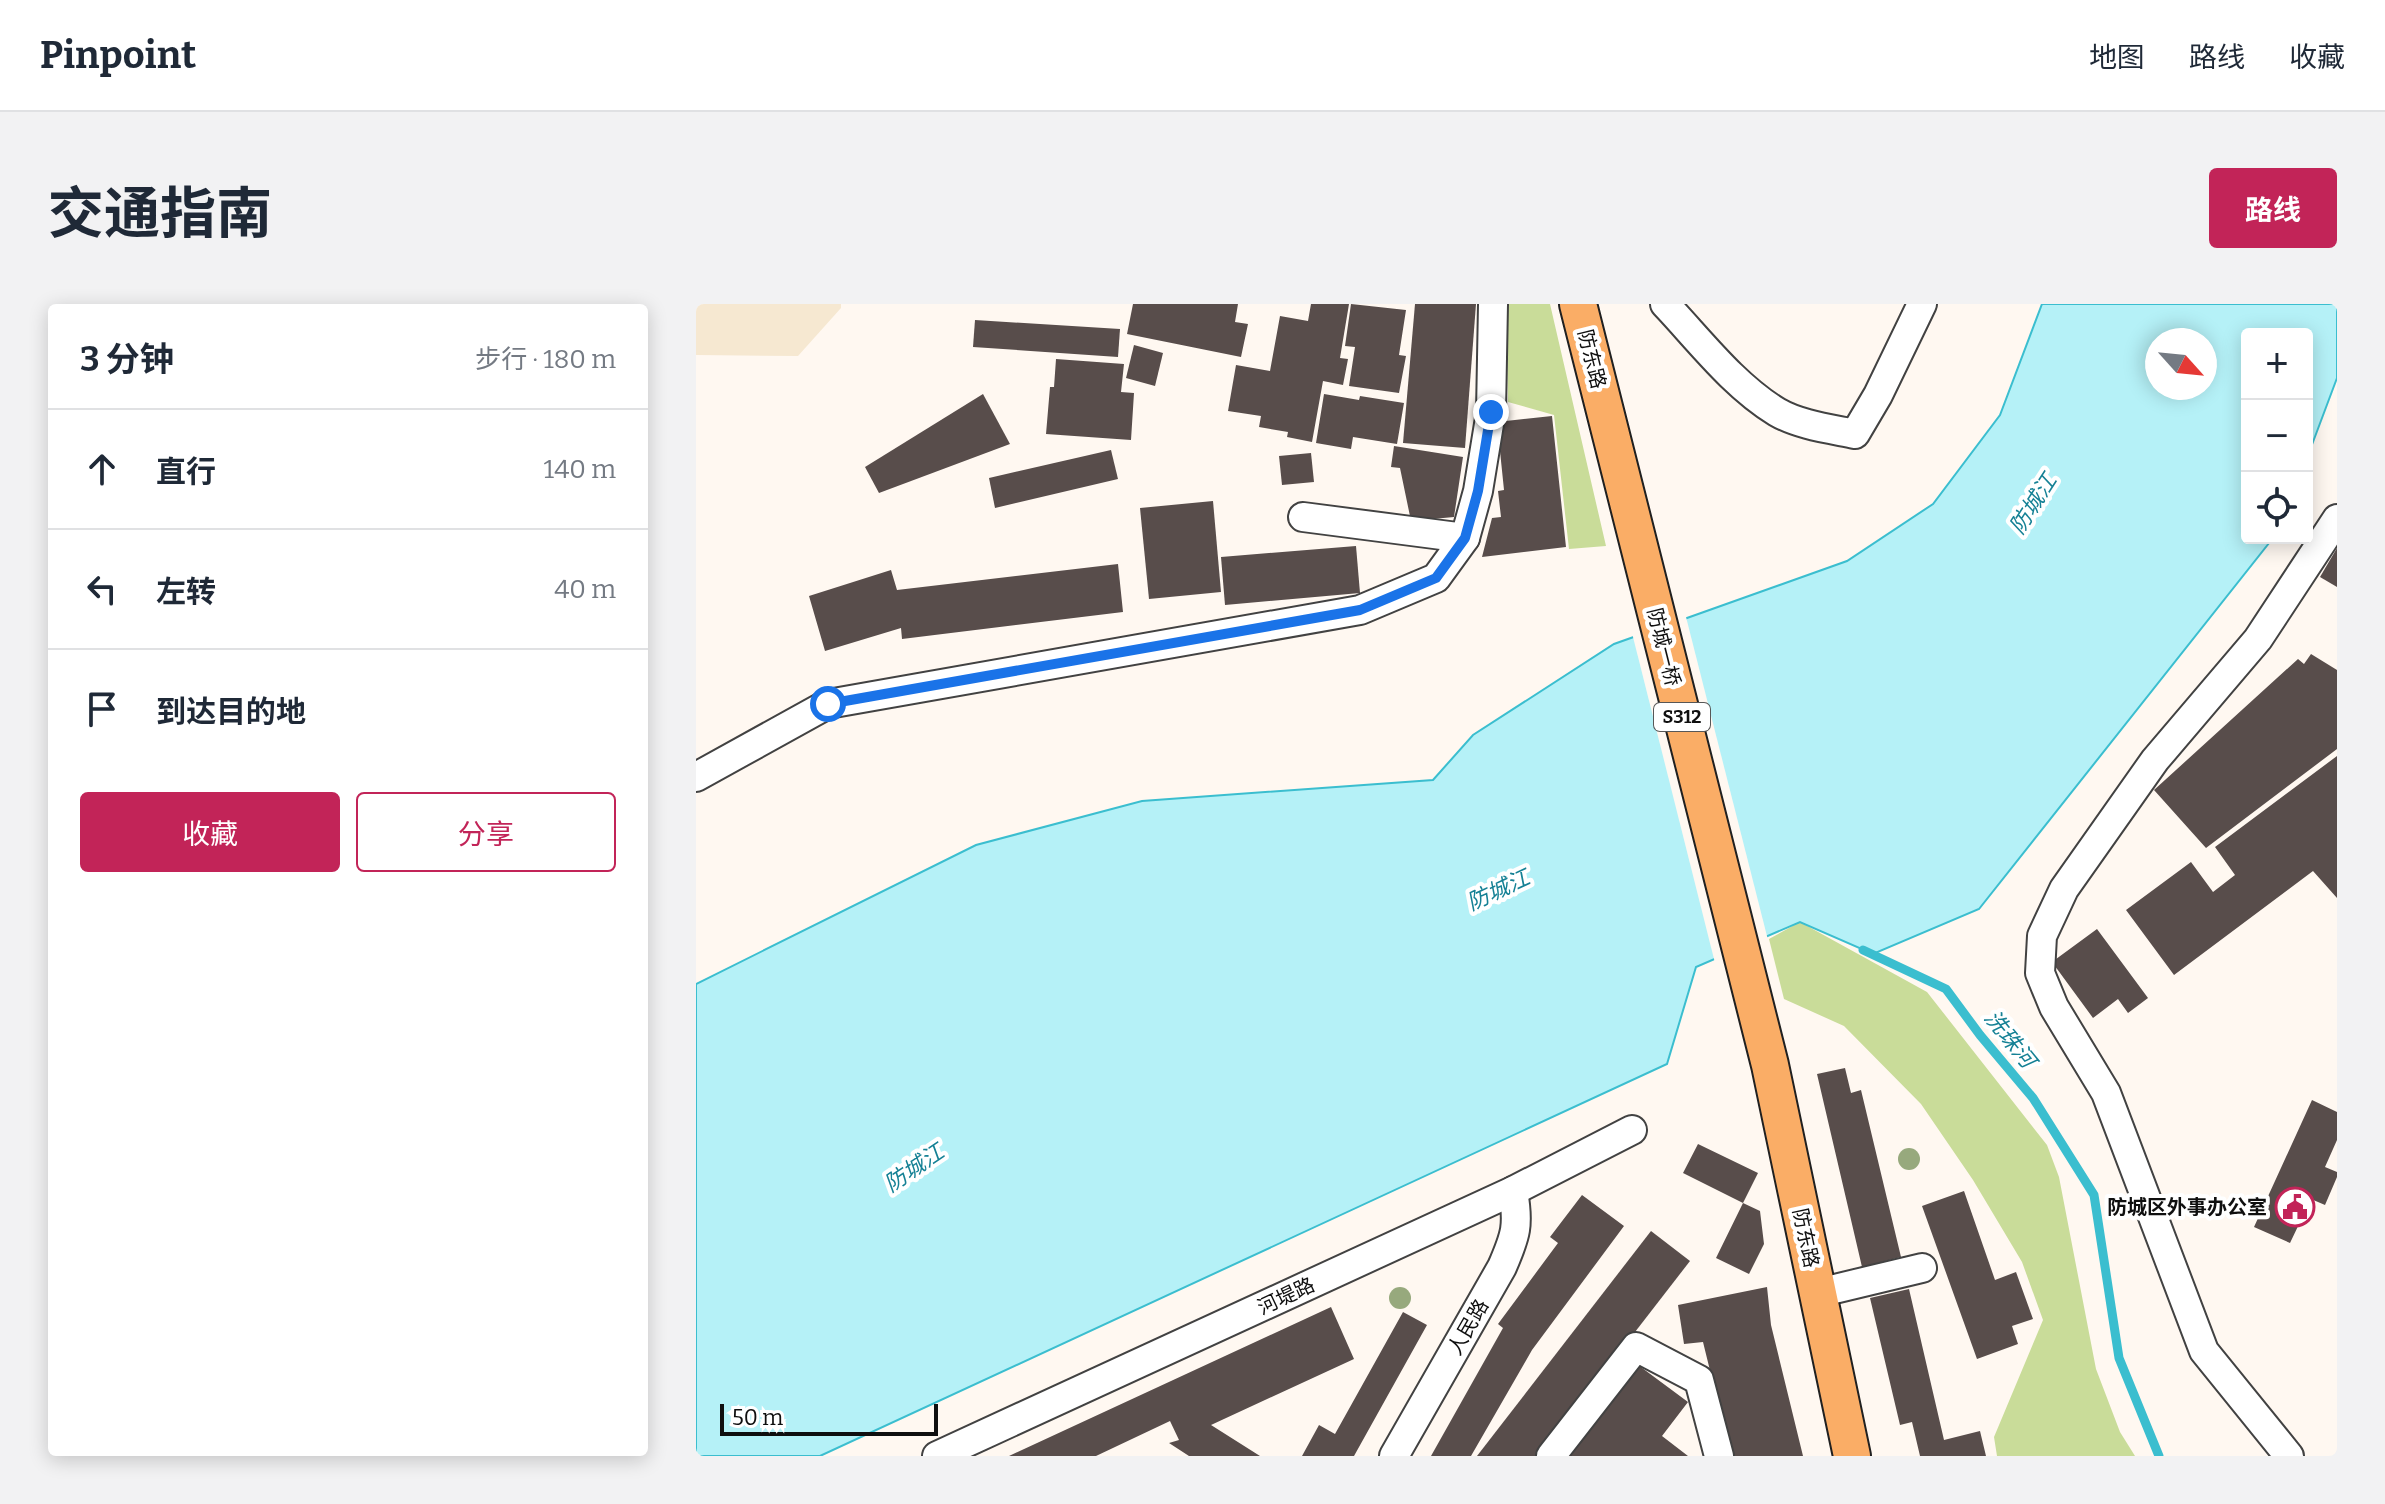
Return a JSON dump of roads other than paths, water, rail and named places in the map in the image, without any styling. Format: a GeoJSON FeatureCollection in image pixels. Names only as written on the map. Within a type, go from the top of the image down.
{"type":"FeatureCollection","features":[{"type":"Feature","properties":{"kind":"main road","name":"防东路"},"geometry":{"type":"LineString","coordinates":[[1578,304],[1605,414]]}},
{"type":"Feature","properties":{"kind":"main road","name":"防城一桥"},"geometry":{"type":"LineString","coordinates":[[1605,414],[1758,1020]]}},
{"type":"Feature","properties":{"kind":"main road","name":"防东路"},"geometry":{"type":"LineString","coordinates":[[1758,1020],[1852,1456]]}},
{"type":"Feature","properties":{"kind":"street"},"geometry":{"type":"LineString","coordinates":[[696,777],[828,704],[1360,610],[1436,578],[1465,538],[1478,491],[1491,412],[1493,304]]}},
{"type":"Feature","properties":{"kind":"street"},"geometry":{"type":"LineString","coordinates":[[1665,304],[1741,385],[1780,413],[1855,434],[1878,395],[1922,304]]}},
{"type":"Feature","properties":{"kind":"street"},"geometry":{"type":"LineString","coordinates":[[1303,517],[1465,538]]}},
{"type":"Feature","properties":{"kind":"street"},"geometry":{"type":"LineString","coordinates":[[2289,1456],[2204,1351],[2106,1093],[2054,1007],[2040,973],[2042,936],[2064,889],[2155,760],[2258,639],[2337,519]]}},
{"type":"Feature","properties":{"kind":"street","name":"河堤路"},"geometry":{"type":"LineString","coordinates":[[941,1455],[1513,1191],[1632,1130]]}},
{"type":"Feature","properties":{"kind":"street","name":"人民路"},"geometry":{"type":"LineString","coordinates":[[1394,1456],[1502,1267],[1514,1240],[1518,1218],[1513,1191]]}},
{"type":"Feature","properties":{"kind":"street"},"geometry":{"type":"LineString","coordinates":[[1818,1293],[1922,1268]]}},
{"type":"Feature","properties":{"kind":"street"},"geometry":{"type":"LineString","coordinates":[[1551,1456],[1636,1347],[1699,1380],[1719,1456]]}},
{"type":"Feature","properties":{"kind":"water","name":"防城江"},"geometry":{"type":"Polygon","coordinates":[[[2042,304],[2337,304],[2337,378],[2313,442],[2313,328],[2241,328],[2241,544],[2268,544],[1979,909],[1873,954],[1800,922],[1696,967],[1667,1064],[820,1456],[696,1456],[696,984],[976,845],[1142,801],[1433,780],[1473,735],[1614,644],[1847,561],[1933,504],[2000,415],[2042,304]]]}},
{"type":"Feature","properties":{"kind":"waterway","name":"洗珠河"},"geometry":{"type":"LineString","coordinates":[[1863,950],[1946,989],[2033,1098],[2094,1195],[2119,1358],[2159,1456]]}},
{"type":"Feature","properties":{"kind":"place","name":"防城区外事办公室"},"geometry":{"type":"Point","coordinates":[2295,1207]}}]}
